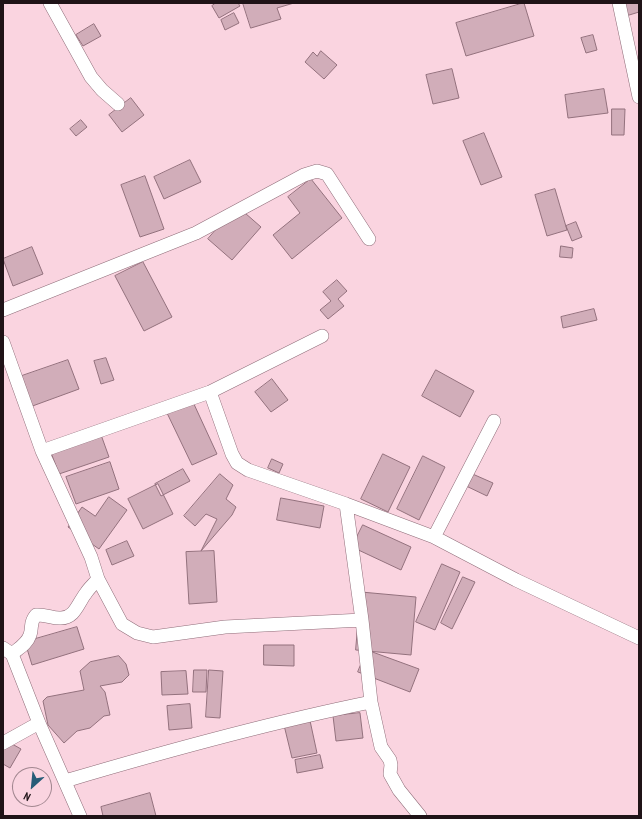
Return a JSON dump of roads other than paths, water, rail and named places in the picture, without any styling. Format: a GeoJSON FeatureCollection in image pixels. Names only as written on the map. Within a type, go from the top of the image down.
{"type":"FeatureCollection","features":[{"type":"Feature","properties":{"kind":"street"},"geometry":{"type":"LineString","coordinates":[[50,3],[91,77],[102,90],[118,104]]}},
{"type":"Feature","properties":{"kind":"street"},"geometry":{"type":"LineString","coordinates":[[619,3],[639,98]]}},
{"type":"Feature","properties":{"kind":"street"},"geometry":{"type":"LineString","coordinates":[[3,310],[196,233],[304,176],[317,171],[328,174],[369,239]]}},
{"type":"Feature","properties":{"kind":"street"},"geometry":{"type":"LineString","coordinates":[[42,451],[210,392],[322,336]]}},
{"type":"Feature","properties":{"kind":"street"},"geometry":{"type":"LineString","coordinates":[[3,342],[42,451],[91,557],[98,579],[122,624],[137,634],[153,637],[225,626],[362,620]]}},
{"type":"Feature","properties":{"kind":"street"},"geometry":{"type":"LineString","coordinates":[[210,392],[232,454],[237,463],[248,470],[346,504],[434,537],[516,580],[639,638]]}},
{"type":"Feature","properties":{"kind":"street"},"geometry":{"type":"LineString","coordinates":[[434,537],[494,421]]}},
{"type":"Feature","properties":{"kind":"street"},"geometry":{"type":"LineString","coordinates":[[346,504],[362,620],[371,702],[381,747],[391,765],[390,774],[398,790],[420,816]]}},
{"type":"Feature","properties":{"kind":"street"},"geometry":{"type":"LineString","coordinates":[[80,816],[8,651],[26,642],[30,634],[32,620],[36,615],[44,614],[58,619],[67,618],[74,612],[86,592],[98,579]]}},
{"type":"Feature","properties":{"kind":"street"},"geometry":{"type":"LineString","coordinates":[[65,781],[169,751],[277,723],[371,702]]}},
{"type":"Feature","properties":{"kind":"street"},"geometry":{"type":"LineString","coordinates":[[3,743],[39,723]]}}]}
